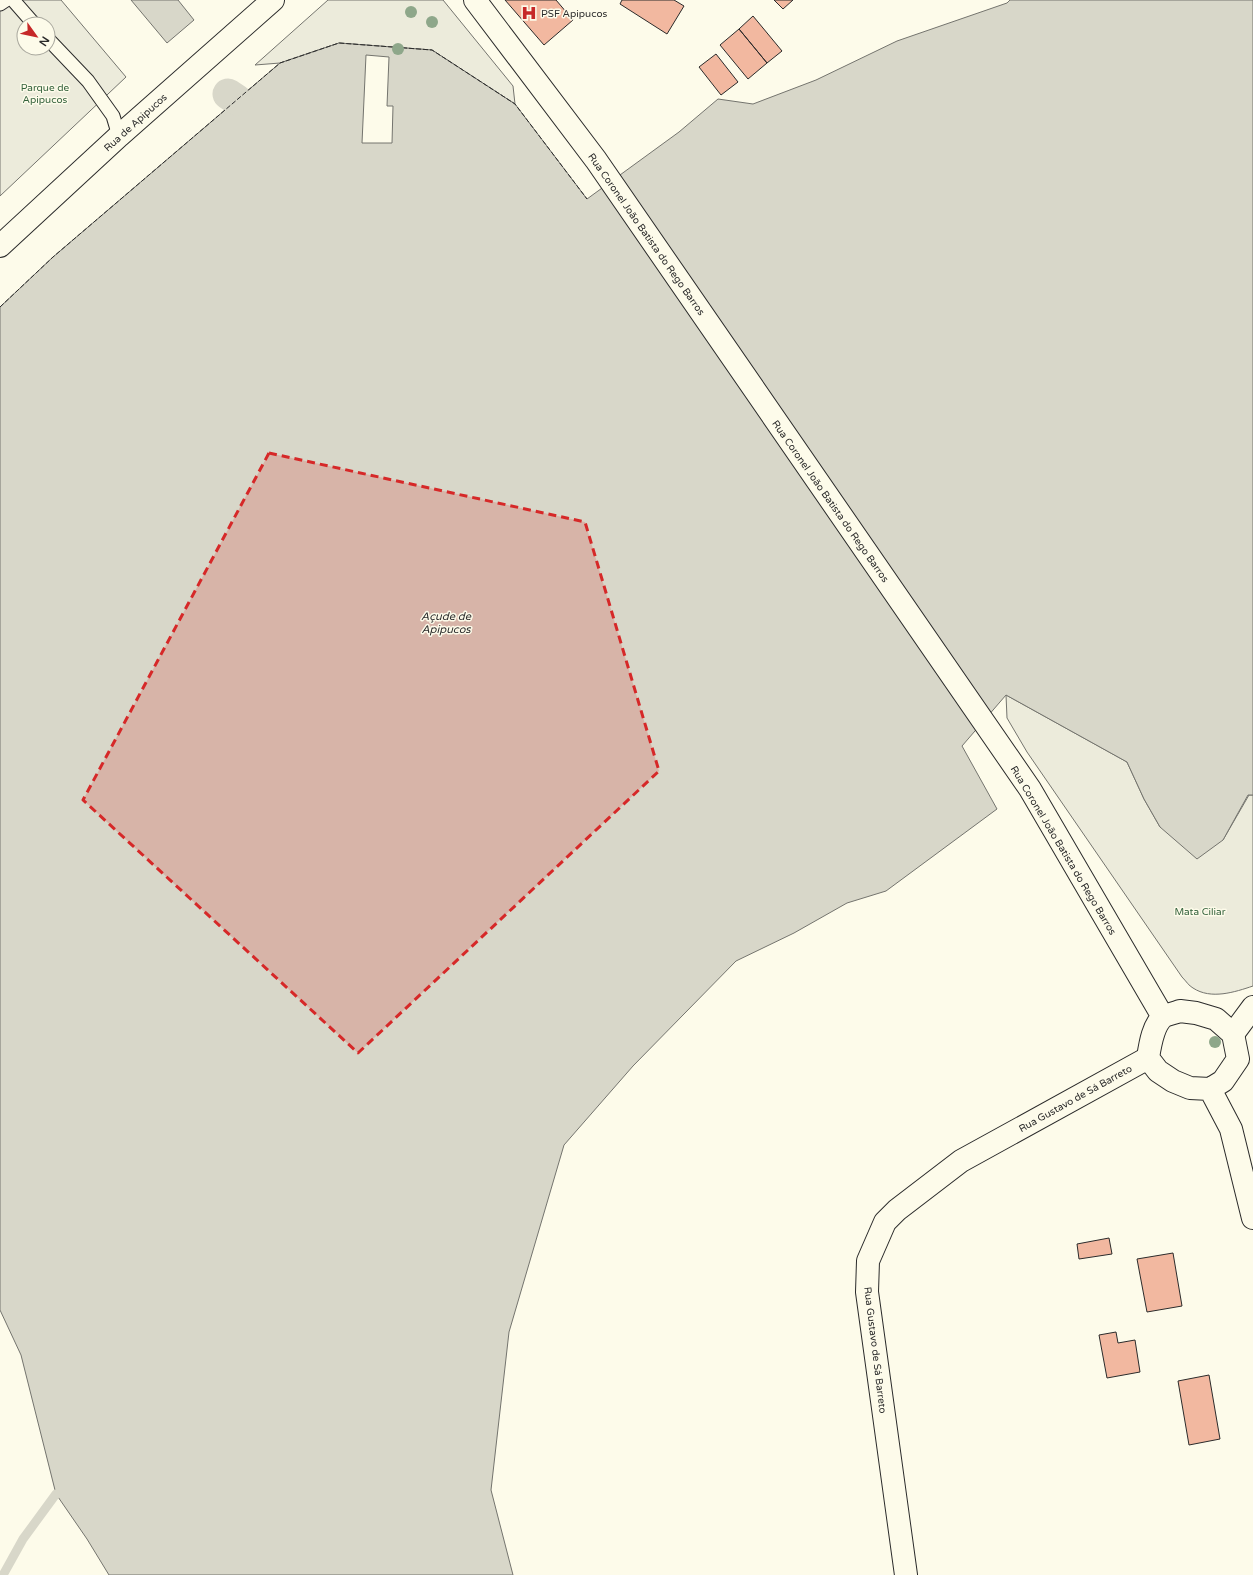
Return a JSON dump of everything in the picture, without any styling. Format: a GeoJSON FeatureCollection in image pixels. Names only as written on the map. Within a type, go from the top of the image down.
{"type":"FeatureCollection","features":[{"type":"Feature","properties":{"kind":"street","name":"Rua de Apipucos"},"geometry":{"type":"LineString","coordinates":[[0,246],[119,136],[273,0]]}},
{"type":"Feature","properties":{"kind":"street","name":"Rua Coronel João Batista do Rego Barros"},"geometry":{"type":"LineString","coordinates":[[475,0],[596,160],[1030,789],[1163,1017]]}},
{"type":"Feature","properties":{"kind":"street"},"geometry":{"type":"LineString","coordinates":[[1233,1034],[1253,1006]]}},
{"type":"Feature","properties":{"kind":"street"},"geometry":{"type":"LineString","coordinates":[[1180,1011],[1196,1013],[1216,1019],[1233,1034],[1238,1059],[1223,1081],[1210,1089],[1190,1088],[1173,1081],[1158,1071],[1148,1058],[1150,1042],[1154,1031],[1163,1017],[1180,1011]]}},
{"type":"Feature","properties":{"kind":"street","name":"Rua Gustavo de Sá Barreto"},"geometry":{"type":"LineString","coordinates":[[906,1575],[867,1292],[868,1261],[879,1234],[886,1222],[897,1210],[961,1161],[1148,1058]]}},
{"type":"Feature","properties":{"kind":"street"},"geometry":{"type":"LineString","coordinates":[[1210,1089],[1231,1129],[1253,1218]]}},
{"type":"Feature","properties":{"kind":"lane"},"geometry":{"type":"LineString","coordinates":[[0,4],[6,0]]}},
{"type":"Feature","properties":{"kind":"lane"},"geometry":{"type":"LineString","coordinates":[[13,0],[27,16]]}},
{"type":"Feature","properties":{"kind":"lane"},"geometry":{"type":"LineString","coordinates":[[56,47],[78,68],[113,116],[119,136]]}},
{"type":"Feature","properties":{"kind":"highlighted area"},"geometry":{"type":"Polygon","coordinates":[[[269,453],[585,522],[659,771],[358,1053],[83,800],[269,453]]]}},
{"type":"Feature","properties":{"kind":"green space","name":"Parque de Apipucos"},"geometry":{"type":"Polygon","coordinates":[[[0,0],[61,0],[126,77],[0,196],[0,0]]]}},
{"type":"Feature","properties":{"kind":"green space"},"geometry":{"type":"Polygon","coordinates":[[[328,0],[443,0],[513,86],[515,104],[432,50],[339,43],[280,63],[255,65],[328,0]]]}},
{"type":"Feature","properties":{"kind":"green space","name":"Mata Ciliar"},"geometry":{"type":"Polygon","coordinates":[[[1006,695],[1127,762],[1144,799],[1160,827],[1223,840],[1249,795],[1253,795],[1253,986],[1239,991],[1223,994],[1207,994],[1200,992],[1189,985],[1182,977],[1027,752],[1007,718],[1006,695]]]}},
{"type":"Feature","properties":{"kind":"water"},"geometry":{"type":"Polygon","coordinates":[[[131,0],[178,0],[194,20],[167,43],[131,0]]]}},
{"type":"Feature","properties":{"kind":"water","name":"Açude de Apipucos"},"geometry":{"type":"Polygon","coordinates":[[[1010,0],[1253,0],[1253,795],[1248,795],[1223,840],[1197,859],[1160,827],[1144,799],[1127,762],[1006,695],[962,746],[997,809],[886,891],[847,903],[794,933],[736,961],[633,1066],[564,1145],[509,1332],[491,1490],[513,1575],[109,1575],[87,1539],[56,1494],[21,1355],[0,1310],[0,307],[53,257],[280,63],[339,43],[432,50],[515,104],[587,199],[679,132],[718,99],[753,104],[816,80],[897,41],[1007,3],[1010,0]]]}},
{"type":"Feature","properties":{"kind":"pier"},"geometry":{"type":"Polygon","coordinates":[[[366,55],[389,57],[387,106],[393,106],[392,143],[362,143],[366,55]]]}},
{"type":"Feature","properties":{"kind":"building"},"geometry":{"type":"Polygon","coordinates":[[[505,0],[556,0],[573,20],[544,45],[505,0]]]}},
{"type":"Feature","properties":{"kind":"building"},"geometry":{"type":"Polygon","coordinates":[[[622,0],[674,0],[684,6],[667,34],[620,4],[622,0]]]}},
{"type":"Feature","properties":{"kind":"building"},"geometry":{"type":"Polygon","coordinates":[[[774,0],[793,0],[783,9],[774,0]]]}},
{"type":"Feature","properties":{"kind":"building"},"geometry":{"type":"Polygon","coordinates":[[[753,16],[782,51],[767,63],[739,29],[753,16]]]}},
{"type":"Feature","properties":{"kind":"building"},"geometry":{"type":"Polygon","coordinates":[[[739,29],[767,63],[748,79],[720,45],[739,29]]]}},
{"type":"Feature","properties":{"kind":"building"},"geometry":{"type":"Polygon","coordinates":[[[716,54],[738,82],[721,95],[699,67],[716,54]]]}},
{"type":"Feature","properties":{"kind":"building"},"geometry":{"type":"Polygon","coordinates":[[[1109,1238],[1112,1254],[1079,1259],[1077,1244],[1109,1238]]]}},
{"type":"Feature","properties":{"kind":"building"},"geometry":{"type":"Polygon","coordinates":[[[1173,1253],[1182,1306],[1147,1312],[1137,1259],[1173,1253]]]}},
{"type":"Feature","properties":{"kind":"building"},"geometry":{"type":"Polygon","coordinates":[[[1116,1332],[1118,1343],[1135,1340],[1140,1372],[1107,1378],[1099,1335],[1116,1332]]]}},
{"type":"Feature","properties":{"kind":"building"},"geometry":{"type":"Polygon","coordinates":[[[1209,1375],[1220,1439],[1189,1445],[1178,1381],[1209,1375]]]}},
{"type":"Feature","properties":{"kind":"waterway"},"geometry":{"type":"LineString","coordinates":[[228,94],[237,100]]}},
{"type":"Feature","properties":{"kind":"waterway"},"geometry":{"type":"LineString","coordinates":[[3,1575],[23,1539],[56,1494]]}},
{"type":"Feature","properties":{"kind":"fence"},"geometry":{"type":"LineString","coordinates":[[0,307],[53,257],[280,63],[339,43],[432,50],[515,104],[587,199]]}},
{"type":"Feature","properties":{"kind":"place","name":"PSF Apipucos"},"geometry":{"type":"Point","coordinates":[529,13]}}]}
